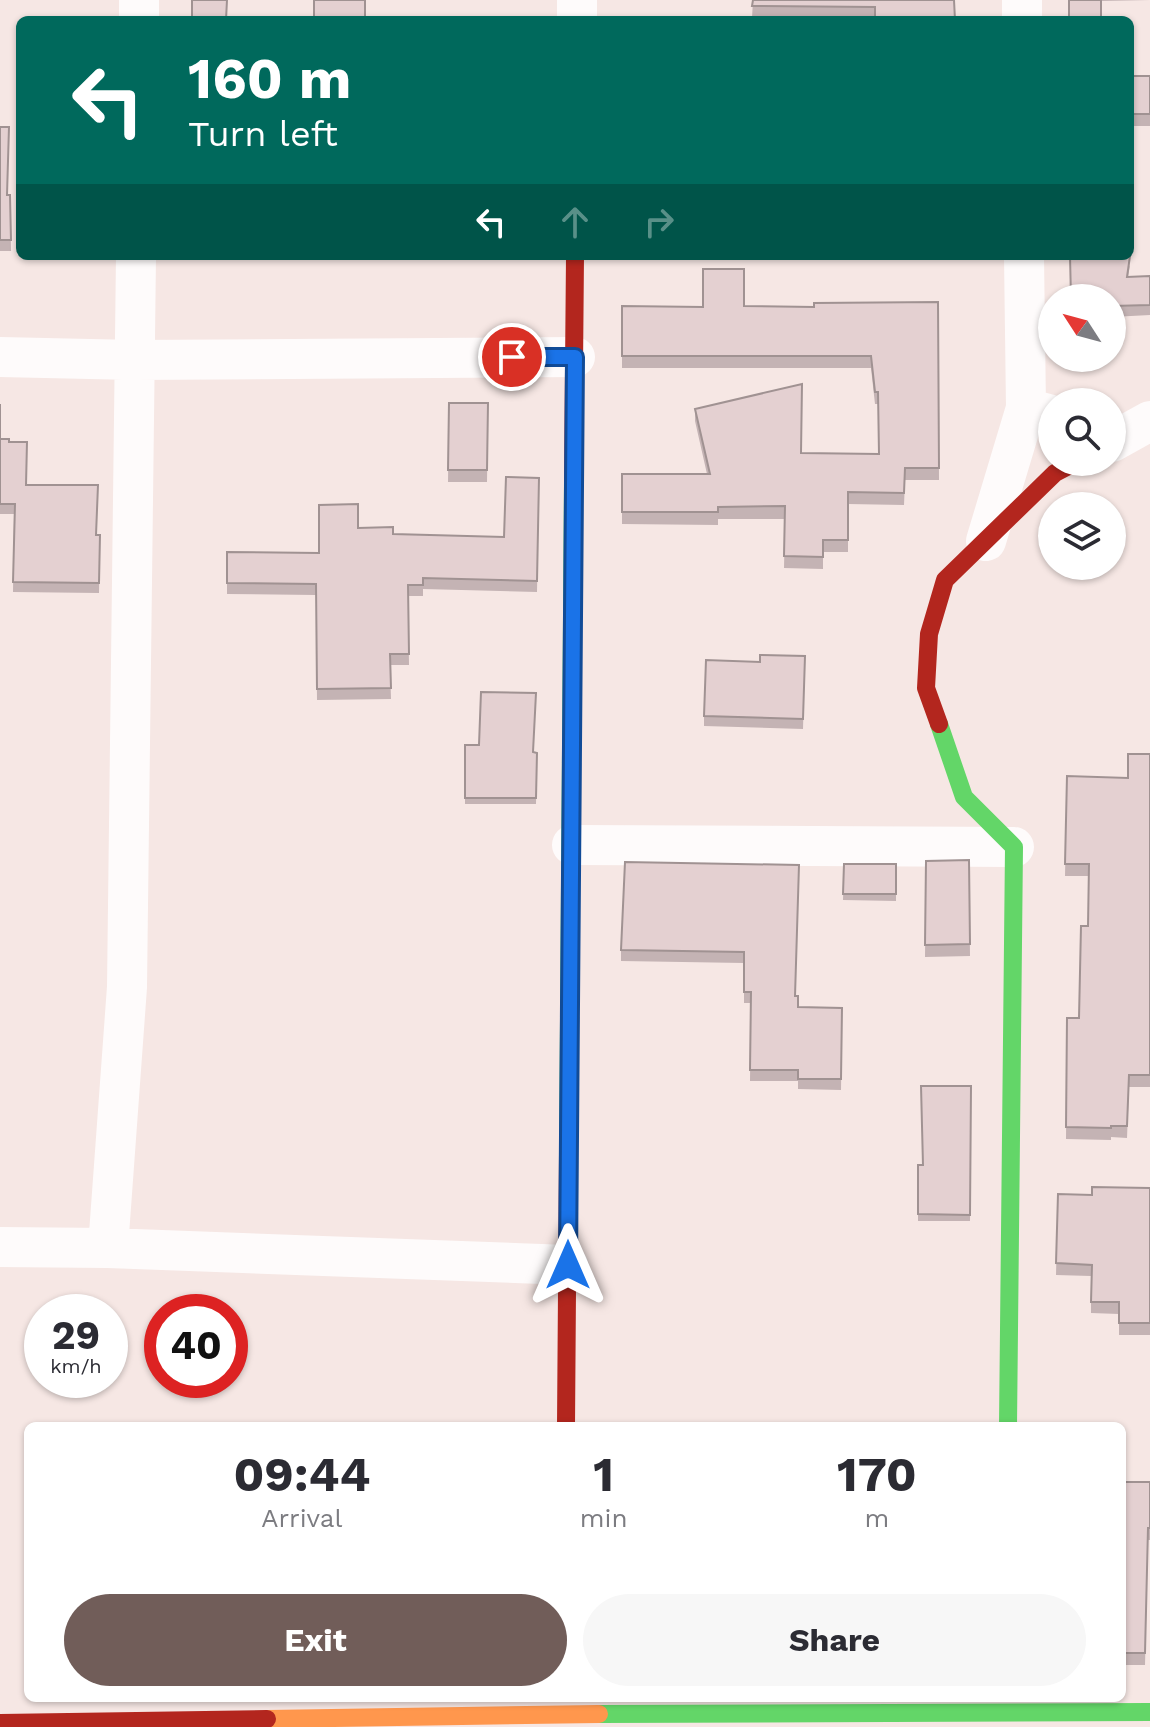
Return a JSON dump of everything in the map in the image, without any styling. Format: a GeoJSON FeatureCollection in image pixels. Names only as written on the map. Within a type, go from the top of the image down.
{"type":"FeatureCollection","features":[{"type":"Feature","properties":{"kind":"street"},"geometry":{"type":"LineString","coordinates":[[108,1248],[127,987],[136,260]]}},
{"type":"Feature","properties":{"kind":"street"},"geometry":{"type":"LineString","coordinates":[[566,1422],[575,260]]}},
{"type":"Feature","properties":{"kind":"street"},"geometry":{"type":"LineString","coordinates":[[1024,260],[1038,401]]}},
{"type":"Feature","properties":{"kind":"street"},"geometry":{"type":"LineString","coordinates":[[0,357],[135,360],[575,357]]}},
{"type":"Feature","properties":{"kind":"street"},"geometry":{"type":"LineString","coordinates":[[986,541],[1038,413]]}},
{"type":"Feature","properties":{"kind":"street"},"geometry":{"type":"LineString","coordinates":[[1008,1422],[1014,847],[964,797],[926,688],[929,634],[945,580],[1052,476]]}},
{"type":"Feature","properties":{"kind":"street"},"geometry":{"type":"LineString","coordinates":[[572,845],[1014,847]]}},
{"type":"Feature","properties":{"kind":"street"},"geometry":{"type":"LineString","coordinates":[[0,1247],[108,1248],[568,1265]]}},
{"type":"Feature","properties":{"kind":"street"},"geometry":{"type":"LineString","coordinates":[[0,1723],[562,1706],[1006,1713],[1150,1712]]}},
{"type":"Feature","properties":{"kind":"building"},"geometry":{"type":"Polygon","coordinates":[[[192,0],[227,0],[226,16],[192,16],[192,0]]]}},
{"type":"Feature","properties":{"kind":"building"},"geometry":{"type":"Polygon","coordinates":[[[314,0],[365,0],[365,16],[314,16],[314,0]]]}},
{"type":"Feature","properties":{"kind":"building"},"geometry":{"type":"Polygon","coordinates":[[[753,0],[954,0],[955,16],[875,16],[875,7],[752,6],[753,0]]]}},
{"type":"Feature","properties":{"kind":"building"},"geometry":{"type":"Polygon","coordinates":[[[1069,0],[1101,0],[1101,16],[1069,16],[1069,0]]]}},
{"type":"Feature","properties":{"kind":"building"},"geometry":{"type":"Polygon","coordinates":[[[1134,76],[1150,76],[1150,114],[1134,114],[1134,76]]]}},
{"type":"Feature","properties":{"kind":"building"},"geometry":{"type":"Polygon","coordinates":[[[0,127],[9,127],[7,195],[10,195],[11,240],[0,240],[0,127]]]}},
{"type":"Feature","properties":{"kind":"building"},"geometry":{"type":"Polygon","coordinates":[[[1070,260],[1129,260],[1127,277],[1150,276],[1150,305],[1126,306],[1126,284],[1071,284],[1070,260]]]}},
{"type":"Feature","properties":{"kind":"building"},"geometry":{"type":"Polygon","coordinates":[[[703,269],[744,269],[744,306],[814,307],[814,303],[938,302],[939,468],[905,468],[904,493],[848,492],[848,540],[823,540],[823,557],[784,556],[785,506],[718,507],[718,512],[622,512],[622,474],[710,474],[695,409],[802,384],[801,453],[879,454],[878,392],[875,392],[871,356],[622,356],[622,306],[703,307],[703,269]]]}},
{"type":"Feature","properties":{"kind":"building"},"geometry":{"type":"Polygon","coordinates":[[[449,403],[488,403],[487,470],[448,470],[449,403]]]}},
{"type":"Feature","properties":{"kind":"building"},"geometry":{"type":"Polygon","coordinates":[[[0,439],[27,442],[26,485],[98,485],[96,535],[100,535],[99,583],[13,582],[15,504],[0,504],[0,439]]]}},
{"type":"Feature","properties":{"kind":"building"},"geometry":{"type":"Polygon","coordinates":[[[506,477],[539,478],[537,581],[423,578],[423,585],[408,585],[409,654],[390,654],[391,688],[317,689],[316,584],[227,583],[227,552],[319,553],[319,505],[358,504],[358,528],[393,527],[393,534],[504,537],[506,477]]]}},
{"type":"Feature","properties":{"kind":"building"},"geometry":{"type":"Polygon","coordinates":[[[760,655],[805,656],[803,719],[704,716],[706,660],[760,662],[760,655]]]}},
{"type":"Feature","properties":{"kind":"building"},"geometry":{"type":"Polygon","coordinates":[[[481,692],[536,693],[533,752],[537,753],[536,798],[465,798],[465,745],[479,745],[481,692]]]}},
{"type":"Feature","properties":{"kind":"building"},"geometry":{"type":"Polygon","coordinates":[[[1128,754],[1150,754],[1150,1075],[1129,1075],[1127,1126],[1066,1127],[1067,1018],[1079,1018],[1081,926],[1088,926],[1089,864],[1065,864],[1067,776],[1128,778],[1128,754]]]}},
{"type":"Feature","properties":{"kind":"building"},"geometry":{"type":"Polygon","coordinates":[[[969,860],[970,944],[925,945],[926,861],[969,860]]]}},
{"type":"Feature","properties":{"kind":"building"},"geometry":{"type":"Polygon","coordinates":[[[625,862],[799,865],[795,996],[798,996],[798,1007],[842,1008],[841,1079],[798,1079],[798,1070],[750,1070],[751,992],[744,992],[744,952],[621,950],[625,862]]]}},
{"type":"Feature","properties":{"kind":"building"},"geometry":{"type":"Polygon","coordinates":[[[844,864],[896,864],[896,894],[843,894],[844,864]]]}},
{"type":"Feature","properties":{"kind":"building"},"geometry":{"type":"Polygon","coordinates":[[[921,1086],[971,1086],[970,1215],[918,1214],[918,1165],[923,1165],[921,1086]]]}},
{"type":"Feature","properties":{"kind":"building"},"geometry":{"type":"Polygon","coordinates":[[[1092,1187],[1150,1188],[1150,1323],[1119,1323],[1119,1302],[1091,1302],[1092,1265],[1056,1263],[1058,1194],[1092,1195],[1092,1187]]]}},
{"type":"Feature","properties":{"kind":"building"},"geometry":{"type":"Polygon","coordinates":[[[1126,1482],[1150,1482],[1145,1653],[1126,1653],[1126,1482]]]}},
{"type":"Feature","properties":{"kind":"traffic: fast"},"geometry":{"type":"LineString","coordinates":[[568,1155],[573,481]]}},
{"type":"Feature","properties":{"kind":"traffic: fast"},"geometry":{"type":"LineString","coordinates":[[939,724],[964,797],[1014,847],[1008,1422]]}},
{"type":"Feature","properties":{"kind":"traffic: fast"},"geometry":{"type":"LineString","coordinates":[[599,1714],[1150,1712]]}},
{"type":"Feature","properties":{"kind":"traffic: slow"},"geometry":{"type":"LineString","coordinates":[[267,1719],[599,1714]]}},
{"type":"Feature","properties":{"kind":"traffic: jam"},"geometry":{"type":"LineString","coordinates":[[573,481],[575,260]]}},
{"type":"Feature","properties":{"kind":"traffic: jam"},"geometry":{"type":"LineString","coordinates":[[939,724],[926,688],[929,634],[945,580],[1052,476]]}},
{"type":"Feature","properties":{"kind":"traffic: jam"},"geometry":{"type":"LineString","coordinates":[[566,1422],[568,1155]]}},
{"type":"Feature","properties":{"kind":"traffic: jam"},"geometry":{"type":"LineString","coordinates":[[0,1723],[267,1719]]}},
{"type":"Feature","properties":{"kind":"route"},"geometry":{"type":"LineString","coordinates":[[512,357],[575,357],[568,1265]]}}]}
